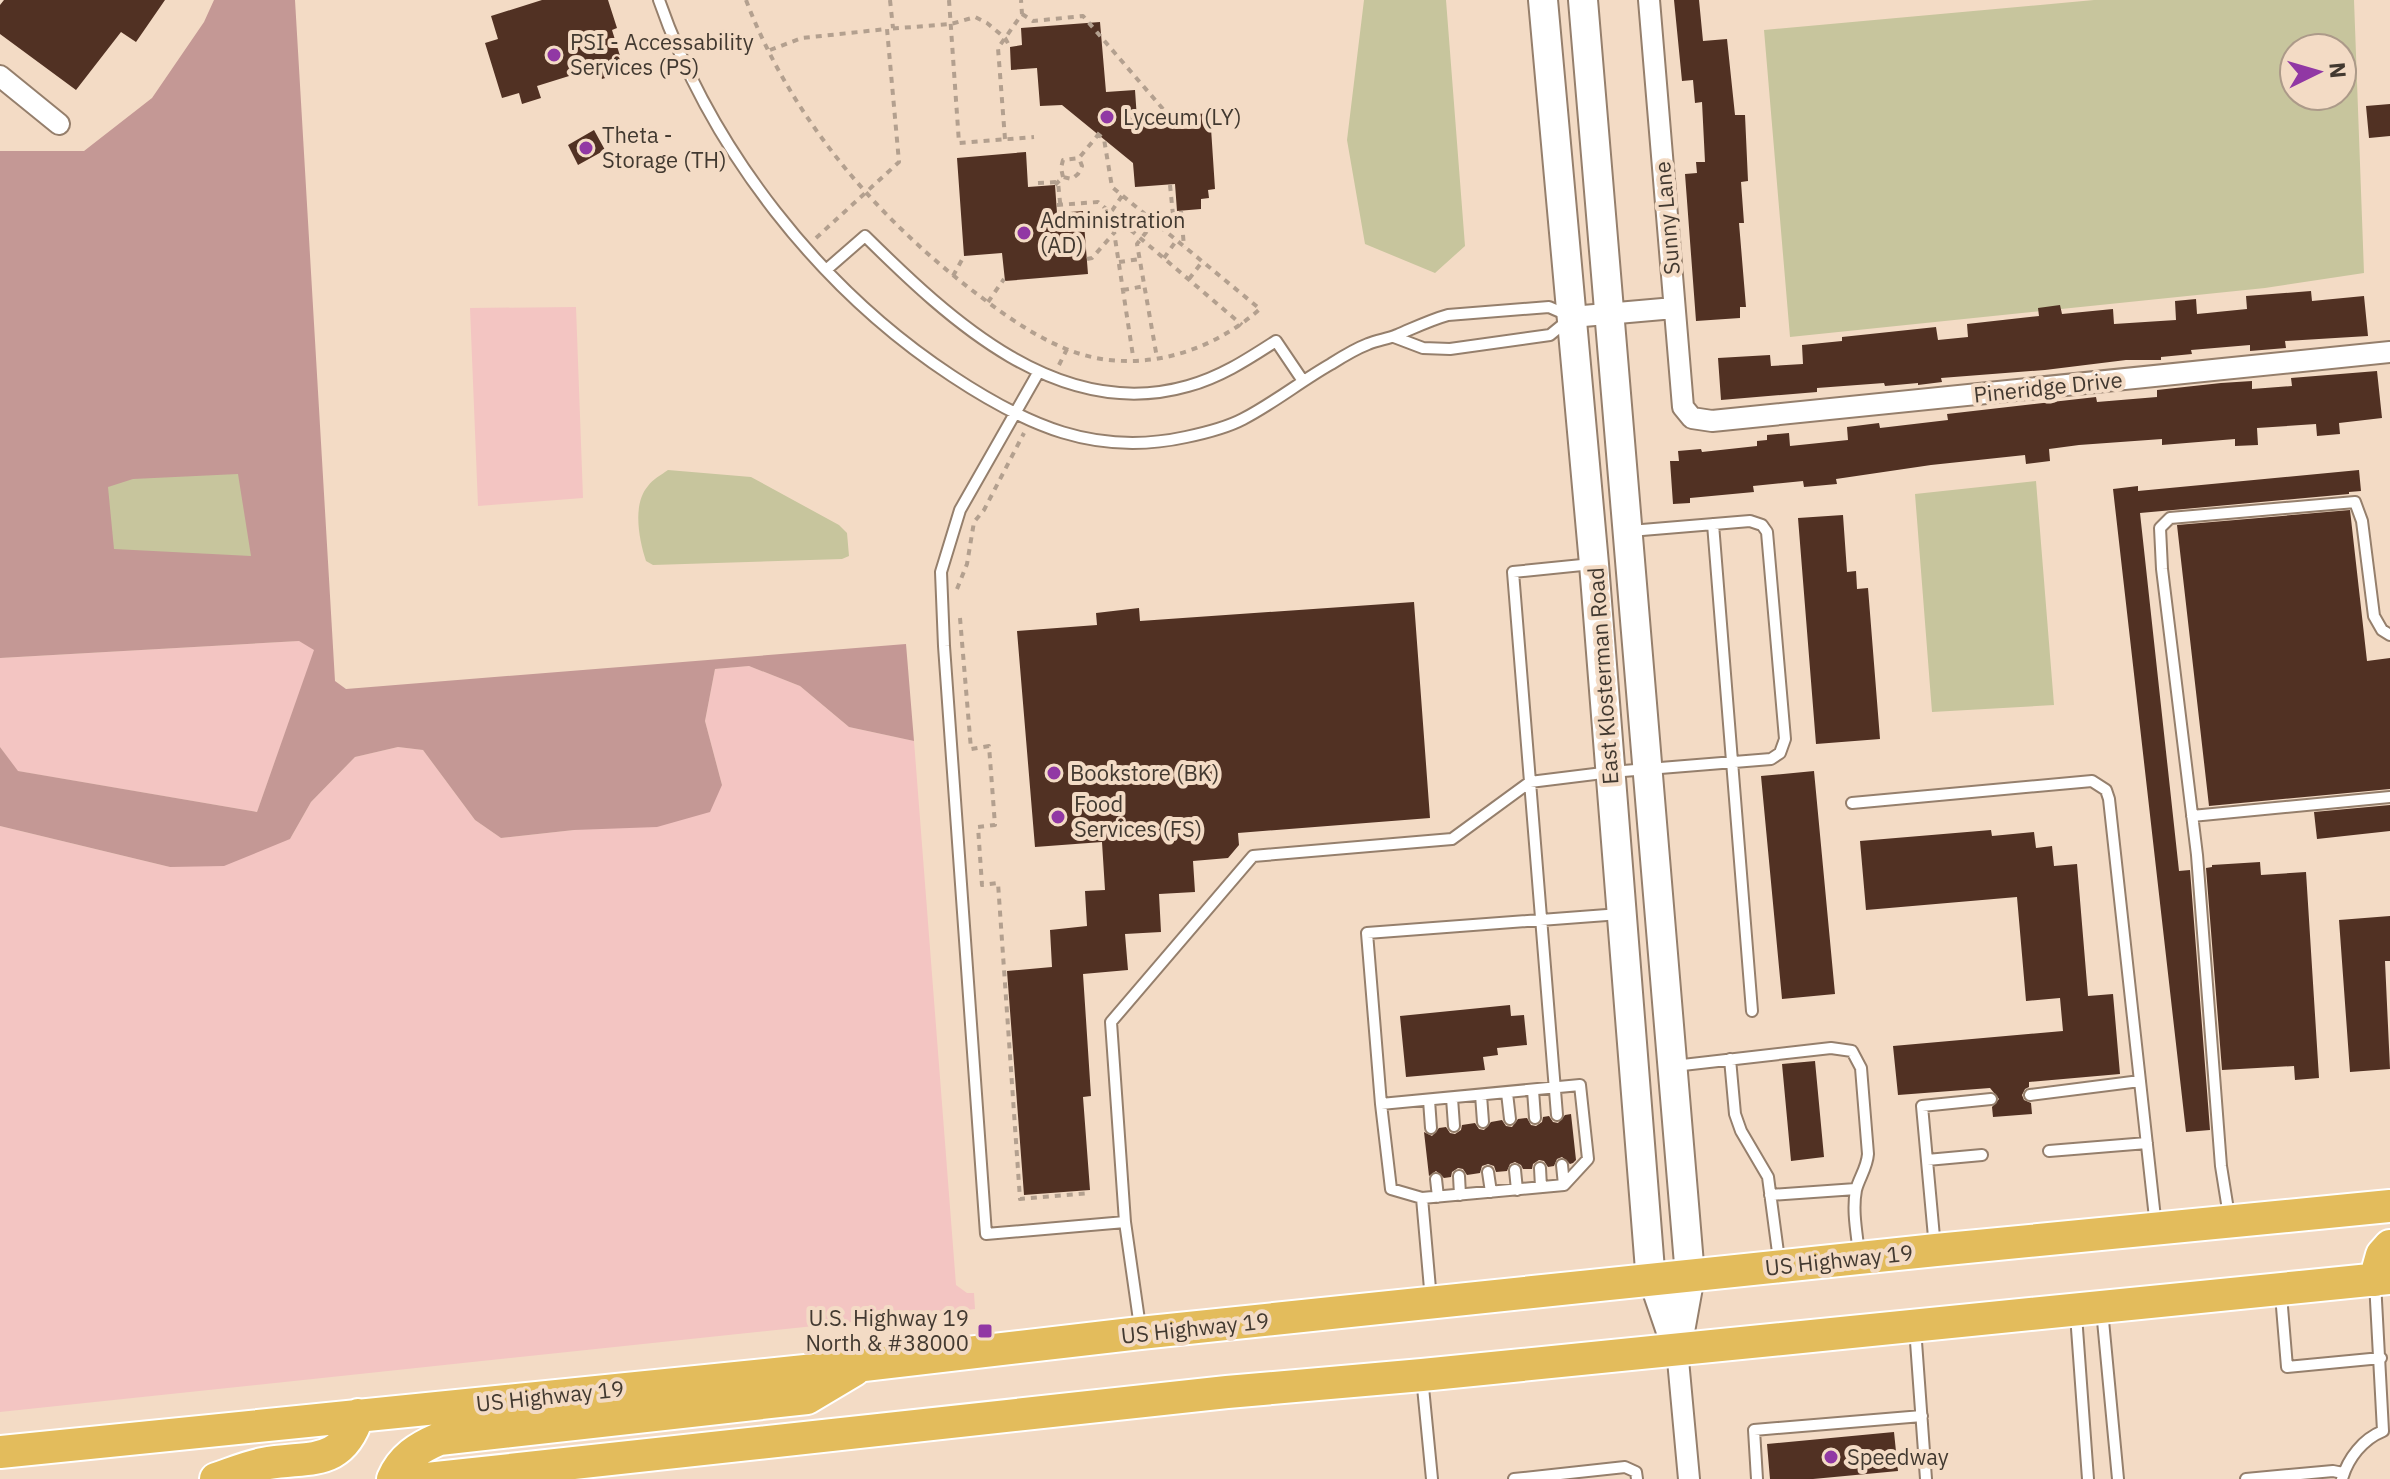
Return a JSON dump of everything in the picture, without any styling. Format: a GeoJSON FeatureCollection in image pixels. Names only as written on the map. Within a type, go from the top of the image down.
{"type":"FeatureCollection","features":[{"type":"Feature","properties":{"kind":"highway","name":"US Highway 19"},"geometry":{"type":"LineString","coordinates":[[0,1452],[864,1365],[1779,1266],[2390,1206]]}},
{"type":"Feature","properties":{"kind":"highway"},"geometry":{"type":"LineString","coordinates":[[427,1479],[1227,1392],[2382,1279],[2382,1255],[2390,1246]]}},
{"type":"Feature","properties":{"kind":"highway"},"geometry":{"type":"LineString","coordinates":[[393,1479],[399,1465],[419,1448],[439,1439],[807,1398],[864,1365]]}},
{"type":"Feature","properties":{"kind":"highway"},"geometry":{"type":"LineString","coordinates":[[216,1479],[261,1464],[323,1456],[339,1448],[351,1436],[358,1415]]}},
{"type":"Feature","properties":{"kind":"main road","name":"East Klosterman Road"},"geometry":{"type":"LineString","coordinates":[[1543,0],[1594,564],[1652,1280],[1677,1349]]}},
{"type":"Feature","properties":{"kind":"main road","name":"East Klosterman Road"},"geometry":{"type":"LineString","coordinates":[[1583,0],[1690,1276],[1677,1349]]}},
{"type":"Feature","properties":{"kind":"street","name":"Sunny Lane"},"geometry":{"type":"LineString","coordinates":[[1649,0],[1683,407],[1692,418],[1706,421]]}},
{"type":"Feature","properties":{"kind":"street"},"geometry":{"type":"LineString","coordinates":[[0,76],[59,124]]}},
{"type":"Feature","properties":{"kind":"street"},"geometry":{"type":"LineString","coordinates":[[1572,317],[1674,308]]}},
{"type":"Feature","properties":{"kind":"street","name":"Pineridge Drive"},"geometry":{"type":"LineString","coordinates":[[1706,421],[2390,352]]}},
{"type":"Feature","properties":{"kind":"street","name":"East Klosterman Road"},"geometry":{"type":"LineString","coordinates":[[1677,1349],[1689,1479]]}},
{"type":"Feature","properties":{"kind":"lane"},"geometry":{"type":"LineString","coordinates":[[659,0],[690,73],[724,137],[759,189],[806,247],[826,270],[903,340],[939,368],[1014,415],[1066,434],[1116,442],[1149,443],[1184,438],[1241,420],[1369,344],[1448,315],[1549,307],[1572,317],[1550,335],[1450,349],[1423,348],[1394,337]]}},
{"type":"Feature","properties":{"kind":"lane"},"geometry":{"type":"LineString","coordinates":[[826,270],[865,236],[940,306],[982,337],[1038,373],[1073,386],[1104,391],[1158,392],[1213,378],[1276,341],[1303,381]]}},
{"type":"Feature","properties":{"kind":"lane"},"geometry":{"type":"LineString","coordinates":[[1038,373],[960,510],[941,572],[986,1234],[1125,1222]]}},
{"type":"Feature","properties":{"kind":"lane"},"geometry":{"type":"LineString","coordinates":[[2230,1222],[2221,1166],[2192,816],[2162,569],[2160,528],[2170,518],[2355,502],[2362,521],[2374,616],[2382,630],[2390,635]]}},
{"type":"Feature","properties":{"kind":"lane"},"geometry":{"type":"LineString","coordinates":[[1140,1333],[1125,1222],[1111,1022],[1253,856],[1452,839],[1530,782],[1771,759],[1780,753],[1785,739],[1767,532],[1762,525],[1750,521],[1628,531]]}},
{"type":"Feature","properties":{"kind":"lane"},"geometry":{"type":"LineString","coordinates":[[1713,524],[1752,1011]]}},
{"type":"Feature","properties":{"kind":"lane"},"geometry":{"type":"LineString","coordinates":[[1557,1115],[1513,572],[1594,564]]}},
{"type":"Feature","properties":{"kind":"lane"},"geometry":{"type":"LineString","coordinates":[[1852,803],[2092,781],[2100,784],[2109,799],[2156,1229]]}},
{"type":"Feature","properties":{"kind":"lane"},"geometry":{"type":"LineString","coordinates":[[2192,816],[2390,797]]}},
{"type":"Feature","properties":{"kind":"lane"},"geometry":{"type":"LineString","coordinates":[[1381,1104],[1580,1085],[1588,1159],[1564,1185],[1422,1198],[1391,1189],[1381,1104],[1367,933],[1622,914]]}},
{"type":"Feature","properties":{"kind":"lane"},"geometry":{"type":"LineString","coordinates":[[1672,1066],[1831,1048],[1852,1051],[1861,1068],[1868,1154],[1867,1165],[1856,1189],[1859,1258]]}},
{"type":"Feature","properties":{"kind":"lane"},"geometry":{"type":"LineString","coordinates":[[1730,1059],[1735,1114],[1741,1131],[1766,1169],[1779,1266]]}},
{"type":"Feature","properties":{"kind":"lane"},"geometry":{"type":"LineString","coordinates":[[2030,1095],[2140,1081]]}},
{"type":"Feature","properties":{"kind":"lane"},"geometry":{"type":"LineString","coordinates":[[1533,1090],[1535,1118]]}},
{"type":"Feature","properties":{"kind":"lane"},"geometry":{"type":"LineString","coordinates":[[1507,1093],[1510,1119]]}},
{"type":"Feature","properties":{"kind":"lane"},"geometry":{"type":"LineString","coordinates":[[1481,1095],[1483,1122]]}},
{"type":"Feature","properties":{"kind":"lane"},"geometry":{"type":"LineString","coordinates":[[1452,1098],[1454,1126]]}},
{"type":"Feature","properties":{"kind":"lane"},"geometry":{"type":"LineString","coordinates":[[1936,1250],[1922,1106],[1991,1099]]}},
{"type":"Feature","properties":{"kind":"lane"},"geometry":{"type":"LineString","coordinates":[[1429,1100],[1431,1128]]}},
{"type":"Feature","properties":{"kind":"lane"},"geometry":{"type":"LineString","coordinates":[[2049,1151],[2147,1143]]}},
{"type":"Feature","properties":{"kind":"lane"},"geometry":{"type":"LineString","coordinates":[[1927,1160],[1982,1155]]}},
{"type":"Feature","properties":{"kind":"lane"},"geometry":{"type":"LineString","coordinates":[[1562,1165],[1564,1185]]}},
{"type":"Feature","properties":{"kind":"lane"},"geometry":{"type":"LineString","coordinates":[[1540,1168],[1541,1187]]}},
{"type":"Feature","properties":{"kind":"lane"},"geometry":{"type":"LineString","coordinates":[[1515,1170],[1517,1190]]}},
{"type":"Feature","properties":{"kind":"lane"},"geometry":{"type":"LineString","coordinates":[[1488,1172],[1491,1192]]}},
{"type":"Feature","properties":{"kind":"lane"},"geometry":{"type":"LineString","coordinates":[[1459,1176],[1460,1195]]}},
{"type":"Feature","properties":{"kind":"lane"},"geometry":{"type":"LineString","coordinates":[[1436,1179],[1438,1197]]}},
{"type":"Feature","properties":{"kind":"lane"},"geometry":{"type":"LineString","coordinates":[[1770,1195],[1856,1189]]}},
{"type":"Feature","properties":{"kind":"lane"},"geometry":{"type":"LineString","coordinates":[[1422,1198],[1432,1303]]}},
{"type":"Feature","properties":{"kind":"lane"},"geometry":{"type":"LineString","coordinates":[[2246,1479],[2333,1471],[2343,1476],[2352,1457],[2369,1437],[2386,1433],[2381,1358],[2382,1279]]}},
{"type":"Feature","properties":{"kind":"lane"},"geometry":{"type":"LineString","coordinates":[[2280,1289],[2287,1367],[2381,1358]]}},
{"type":"Feature","properties":{"kind":"lane"},"geometry":{"type":"LineString","coordinates":[[2088,1479],[2089,1308]]}},
{"type":"Feature","properties":{"kind":"lane"},"geometry":{"type":"LineString","coordinates":[[2089,1308],[2118,1479]]}},
{"type":"Feature","properties":{"kind":"lane"},"geometry":{"type":"LineString","coordinates":[[1915,1326],[1926,1479]]}},
{"type":"Feature","properties":{"kind":"lane"},"geometry":{"type":"LineString","coordinates":[[1422,1375],[1432,1479]]}},
{"type":"Feature","properties":{"kind":"lane"},"geometry":{"type":"LineString","coordinates":[[1757,1479],[1754,1430],[1922,1416]]}},
{"type":"Feature","properties":{"kind":"lane"},"geometry":{"type":"LineString","coordinates":[[1514,1479],[1625,1467],[1636,1472],[1637,1479]]}},
{"type":"Feature","properties":{"kind":"path"},"geometry":{"type":"LineString","coordinates":[[746,0],[809,119],[841,163],[907,237],[1015,322],[1067,349],[1109,360],[1157,358],[1212,343],[1242,325],[1260,309],[1112,187],[1104,139],[1096,133],[1079,158],[1063,160],[1063,177]]}},
{"type":"Feature","properties":{"kind":"path"},"geometry":{"type":"LineString","coordinates":[[806,247],[899,162],[890,0]]}},
{"type":"Feature","properties":{"kind":"path"},"geometry":{"type":"LineString","coordinates":[[949,0],[959,143],[1034,137]]}},
{"type":"Feature","properties":{"kind":"path"},"geometry":{"type":"LineString","coordinates":[[1005,139],[998,48],[1022,14],[1021,0]]}},
{"type":"Feature","properties":{"kind":"path"},"geometry":{"type":"LineString","coordinates":[[1022,14],[1033,21],[1083,16],[1169,116]]}},
{"type":"Feature","properties":{"kind":"path"},"geometry":{"type":"LineString","coordinates":[[770,50],[802,38],[951,24],[975,17],[1005,38],[1010,47]]}},
{"type":"Feature","properties":{"kind":"path"},"geometry":{"type":"LineString","coordinates":[[1063,177],[1072,179],[1078,174],[1082,166],[1079,158]]}},
{"type":"Feature","properties":{"kind":"path"},"geometry":{"type":"LineString","coordinates":[[1061,212],[1057,184],[1063,177]]}},
{"type":"Feature","properties":{"kind":"path"},"geometry":{"type":"LineString","coordinates":[[1038,183],[1057,184]]}},
{"type":"Feature","properties":{"kind":"path"},"geometry":{"type":"LineString","coordinates":[[1170,185],[1173,215],[1181,213],[1184,247]]}},
{"type":"Feature","properties":{"kind":"path"},"geometry":{"type":"LineString","coordinates":[[1122,196],[1111,212],[1133,356]]}},
{"type":"Feature","properties":{"kind":"path"},"geometry":{"type":"LineString","coordinates":[[1058,205],[1098,202],[1242,325]]}},
{"type":"Feature","properties":{"kind":"path"},"geometry":{"type":"LineString","coordinates":[[1154,222],[1137,244],[1157,358]]}},
{"type":"Feature","properties":{"kind":"path"},"geometry":{"type":"LineString","coordinates":[[1087,259],[1092,258],[1114,233]]}},
{"type":"Feature","properties":{"kind":"path"},"geometry":{"type":"LineString","coordinates":[[1164,258],[1176,241]]}},
{"type":"Feature","properties":{"kind":"path"},"geometry":{"type":"LineString","coordinates":[[953,276],[964,256]]}},
{"type":"Feature","properties":{"kind":"path"},"geometry":{"type":"LineString","coordinates":[[1119,262],[1140,259]]}},
{"type":"Feature","properties":{"kind":"path"},"geometry":{"type":"LineString","coordinates":[[1189,280],[1202,262]]}},
{"type":"Feature","properties":{"kind":"path"},"geometry":{"type":"LineString","coordinates":[[988,302],[1004,279]]}},
{"type":"Feature","properties":{"kind":"path"},"geometry":{"type":"LineString","coordinates":[[1123,290],[1145,286]]}},
{"type":"Feature","properties":{"kind":"path"},"geometry":{"type":"LineString","coordinates":[[1052,378],[1067,349]]}},
{"type":"Feature","properties":{"kind":"path"},"geometry":{"type":"LineString","coordinates":[[957,589],[967,564],[974,522],[984,510],[1030,421]]}},
{"type":"Feature","properties":{"kind":"path"},"geometry":{"type":"LineString","coordinates":[[960,618],[971,749],[989,746],[995,825],[978,827],[982,885],[998,883],[1020,1199],[1090,1193]]}},
{"type":"Feature","properties":{"kind":"shaded area"},"geometry":{"type":"Polygon","coordinates":[[[214,0],[295,0],[335,681],[346,689],[906,644],[914,741],[849,727],[800,686],[749,666],[715,669],[705,721],[722,785],[710,812],[657,827],[574,830],[501,838],[475,820],[423,750],[398,747],[355,757],[311,802],[290,839],[224,866],[170,867],[0,826],[0,747],[18,771],[257,812],[314,650],[299,641],[0,658],[0,151],[84,151],[152,98],[204,22],[214,0]]]}},
{"type":"Feature","properties":{"kind":"shaded area"},"geometry":{"type":"Polygon","coordinates":[[[1364,0],[1446,0],[1465,246],[1435,273],[1365,244],[1347,140],[1364,0]]]}},
{"type":"Feature","properties":{"kind":"shaded area"},"geometry":{"type":"Polygon","coordinates":[[[2094,0],[2354,0],[2355,32],[2278,32],[2278,112],[2358,112],[2358,109],[2364,273],[2265,288],[1790,337],[1764,30],[2094,0]]]}},
{"type":"Feature","properties":{"kind":"shaded area"},"geometry":{"type":"Polygon","coordinates":[[[576,307],[583,498],[478,506],[470,308],[576,307]]]}},
{"type":"Feature","properties":{"kind":"shaded area"},"geometry":{"type":"Polygon","coordinates":[[[668,470],[751,477],[839,525],[847,533],[849,556],[842,559],[653,565],[646,561],[638,512],[643,494],[650,484],[668,470]]]}},
{"type":"Feature","properties":{"kind":"shaded area"},"geometry":{"type":"Polygon","coordinates":[[[238,474],[251,556],[114,549],[108,487],[133,479],[238,474]]]}},
{"type":"Feature","properties":{"kind":"shaded area"},"geometry":{"type":"Polygon","coordinates":[[[2036,481],[2054,705],[1932,712],[1915,494],[2036,481]]]}},
{"type":"Feature","properties":{"kind":"shaded area"},"geometry":{"type":"Polygon","coordinates":[[[299,641],[315,649],[257,812],[17,771],[0,747],[0,658],[299,641]]]}},
{"type":"Feature","properties":{"kind":"shaded area"},"geometry":{"type":"Polygon","coordinates":[[[749,666],[800,686],[849,727],[914,741],[956,1285],[967,1293],[974,1293],[975,1309],[0,1412],[0,826],[170,867],[290,839],[311,802],[355,757],[398,747],[423,750],[475,820],[501,838],[574,830],[722,785],[705,721],[715,669],[749,666]]]}},
{"type":"Feature","properties":{"kind":"building"},"geometry":{"type":"Polygon","coordinates":[[[4,0],[165,0],[136,42],[121,32],[76,90],[0,34],[0,5],[4,0]]]}},
{"type":"Feature","properties":{"kind":"building","name":"PSI - Accessability Services (PS)"},"geometry":{"type":"Polygon","coordinates":[[[542,0],[608,0],[617,28],[612,30],[625,72],[602,79],[598,67],[537,86],[541,98],[522,104],[519,93],[502,98],[485,43],[498,39],[491,16],[542,0]]]}},
{"type":"Feature","properties":{"kind":"building"},"geometry":{"type":"Polygon","coordinates":[[[1674,0],[1699,0],[1703,41],[1727,39],[1735,115],[1745,115],[1748,181],[1741,182],[1744,223],[1739,223],[1746,307],[1740,307],[1740,318],[1696,321],[1685,174],[1697,173],[1696,162],[1705,162],[1702,102],[1695,103],[1693,80],[1682,81],[1674,0]]]}},
{"type":"Feature","properties":{"kind":"building","name":"Lyceum (LY)"},"geometry":{"type":"Polygon","coordinates":[[[1100,22],[1106,92],[1135,90],[1137,119],[1210,113],[1215,189],[1208,190],[1209,198],[1201,199],[1201,209],[1177,211],[1175,184],[1135,187],[1133,163],[1062,105],[1040,106],[1037,68],[1011,70],[1010,47],[1022,45],[1021,28],[1100,22]]]}},
{"type":"Feature","properties":{"kind":"building"},"geometry":{"type":"Polygon","coordinates":[[[2390,104],[2390,136],[2369,138],[2366,106],[2390,104]]]}},
{"type":"Feature","properties":{"kind":"building","name":"Theta - Storage (TH)"},"geometry":{"type":"Polygon","coordinates":[[[594,130],[605,150],[578,165],[568,145],[594,130]]]}},
{"type":"Feature","properties":{"kind":"building","name":"Administration (AD)"},"geometry":{"type":"Polygon","coordinates":[[[1026,152],[1028,187],[1055,185],[1057,213],[1083,211],[1088,274],[1005,281],[1002,253],[964,256],[957,158],[1026,152]]]}},
{"type":"Feature","properties":{"kind":"building"},"geometry":{"type":"Polygon","coordinates":[[[2311,291],[2312,301],[2364,296],[2368,336],[2285,341],[2286,348],[2250,351],[2250,345],[2191,350],[2192,354],[2161,357],[2161,360],[2126,360],[1941,378],[1942,382],[1918,385],[1885,386],[1884,383],[1817,388],[1817,392],[1721,400],[1718,358],[1770,355],[1771,366],[1803,364],[1802,345],[1842,341],[1842,337],[1936,327],[1938,340],[1968,337],[1967,324],[2039,316],[2038,308],[2060,305],[2062,314],[2113,309],[2114,324],[2176,320],[2175,301],[2196,299],[2197,314],[2247,309],[2246,296],[2311,291]]]}},
{"type":"Feature","properties":{"kind":"building"},"geometry":{"type":"Polygon","coordinates":[[[2377,371],[2382,418],[2339,423],[2340,434],[2317,436],[2316,424],[2257,428],[2258,445],[2235,446],[2235,439],[2162,445],[2162,439],[2079,445],[2049,449],[2050,461],[2026,464],[2025,455],[1931,465],[1836,479],[1837,484],[1804,487],[1803,481],[1753,486],[1754,492],[1690,498],[1690,503],[1673,504],[1670,461],[1679,461],[1678,451],[1701,449],[1702,452],[1757,446],[1757,441],[1767,440],[1767,435],[1789,433],[1790,446],[1848,440],[1847,427],[1879,423],[1880,428],[1948,420],[1947,414],[2096,397],[2097,402],[2157,397],[2157,390],[2221,383],[2252,381],[2252,389],[2292,386],[2291,378],[2377,371]]]}},
{"type":"Feature","properties":{"kind":"building"},"geometry":{"type":"Polygon","coordinates":[[[2359,470],[2361,491],[2349,494],[2140,513],[2179,871],[2190,870],[2210,1130],[2186,1132],[2113,489],[2138,486],[2138,491],[2359,470]]]}},
{"type":"Feature","properties":{"kind":"building"},"geometry":{"type":"Polygon","coordinates":[[[2350,510],[2367,661],[2390,658],[2390,789],[2209,806],[2177,525],[2350,510]]]}},
{"type":"Feature","properties":{"kind":"building"},"geometry":{"type":"Polygon","coordinates":[[[1843,515],[1847,572],[1856,571],[1857,589],[1868,588],[1880,739],[1816,744],[1798,518],[1843,515]]]}},
{"type":"Feature","properties":{"kind":"building"},"geometry":{"type":"Polygon","coordinates":[[[1414,602],[1430,818],[1238,833],[1239,845],[1228,858],[1193,861],[1195,892],[1159,894],[1161,932],[1125,934],[1128,970],[1083,974],[1091,1096],[1083,1097],[1090,1190],[1024,1195],[1007,971],[1052,967],[1050,930],[1087,926],[1085,891],[1105,890],[1102,842],[1035,847],[1017,631],[1097,625],[1096,613],[1139,608],[1140,621],[1414,602]]]}},
{"type":"Feature","properties":{"kind":"building"},"geometry":{"type":"Polygon","coordinates":[[[1814,771],[1835,994],[1782,999],[1761,776],[1814,771]]]}},
{"type":"Feature","properties":{"kind":"building"},"geometry":{"type":"Polygon","coordinates":[[[2390,805],[2390,831],[2317,839],[2314,812],[2390,805]]]}},
{"type":"Feature","properties":{"kind":"building"},"geometry":{"type":"Polygon","coordinates":[[[1991,830],[1992,836],[2034,832],[2036,848],[2052,846],[2054,866],[2077,864],[2088,996],[2113,994],[2120,1074],[2029,1082],[2022,1095],[2024,1100],[2031,1103],[2032,1114],[1993,1117],[1992,1107],[1999,1099],[1990,1088],[1898,1095],[1893,1046],[2063,1031],[2060,998],[2026,1001],[2017,897],[1866,910],[1860,841],[1991,830]]]}},
{"type":"Feature","properties":{"kind":"building"},"geometry":{"type":"Polygon","coordinates":[[[2260,862],[2261,875],[2306,872],[2319,1078],[2295,1080],[2294,1066],[2222,1070],[2206,868],[2260,862]]]}},
{"type":"Feature","properties":{"kind":"building"},"geometry":{"type":"Polygon","coordinates":[[[2390,916],[2390,961],[2385,961],[2390,1069],[2350,1072],[2339,920],[2390,916]]]}},
{"type":"Feature","properties":{"kind":"building"},"geometry":{"type":"Polygon","coordinates":[[[1510,1005],[1511,1016],[1524,1015],[1527,1045],[1497,1048],[1498,1055],[1483,1057],[1485,1070],[1406,1077],[1400,1016],[1510,1005]]]}},
{"type":"Feature","properties":{"kind":"building"},"geometry":{"type":"Polygon","coordinates":[[[1815,1061],[1824,1157],[1791,1161],[1782,1064],[1815,1061]]]}},
{"type":"Feature","properties":{"kind":"building"},"geometry":{"type":"Polygon","coordinates":[[[1571,1114],[1576,1160],[1573,1163],[1562,1157],[1557,1159],[1554,1166],[1548,1167],[1539,1160],[1532,1169],[1523,1169],[1515,1162],[1510,1164],[1507,1171],[1496,1172],[1494,1166],[1488,1164],[1482,1166],[1480,1173],[1467,1175],[1458,1168],[1451,1177],[1444,1178],[1436,1171],[1429,1176],[1424,1132],[1432,1136],[1439,1128],[1446,1127],[1455,1134],[1462,1125],[1475,1123],[1484,1130],[1491,1122],[1502,1120],[1506,1126],[1512,1127],[1518,1119],[1527,1118],[1531,1125],[1536,1126],[1543,1117],[1549,1116],[1558,1123],[1565,1115],[1571,1114]]]}},
{"type":"Feature","properties":{"kind":"building"},"geometry":{"type":"Polygon","coordinates":[[[1894,1432],[1898,1471],[1813,1479],[1770,1479],[1767,1444],[1894,1432]]]}},
{"type":"Feature","properties":{"kind":"place","name":"PSI - Accessability Services (PS)"},"geometry":{"type":"Point","coordinates":[554,55]}},
{"type":"Feature","properties":{"kind":"place","name":"Lyceum (LY)"},"geometry":{"type":"Point","coordinates":[1107,117]}},
{"type":"Feature","properties":{"kind":"place","name":"Theta - Storage (TH)"},"geometry":{"type":"Point","coordinates":[586,148]}},
{"type":"Feature","properties":{"kind":"place","name":"Administration (AD)"},"geometry":{"type":"Point","coordinates":[1024,233]}},
{"type":"Feature","properties":{"kind":"place","name":"Bookstore (BK)"},"geometry":{"type":"Point","coordinates":[1054,773]}},
{"type":"Feature","properties":{"kind":"place","name":"Food Services (FS)"},"geometry":{"type":"Point","coordinates":[1058,817]}},
{"type":"Feature","properties":{"kind":"place","name":"U.S. Highway 19 North & #38000"},"geometry":{"type":"Point","coordinates":[985,1331]}},
{"type":"Feature","properties":{"kind":"place","name":"Speedway"},"geometry":{"type":"Point","coordinates":[1831,1457]}}]}
